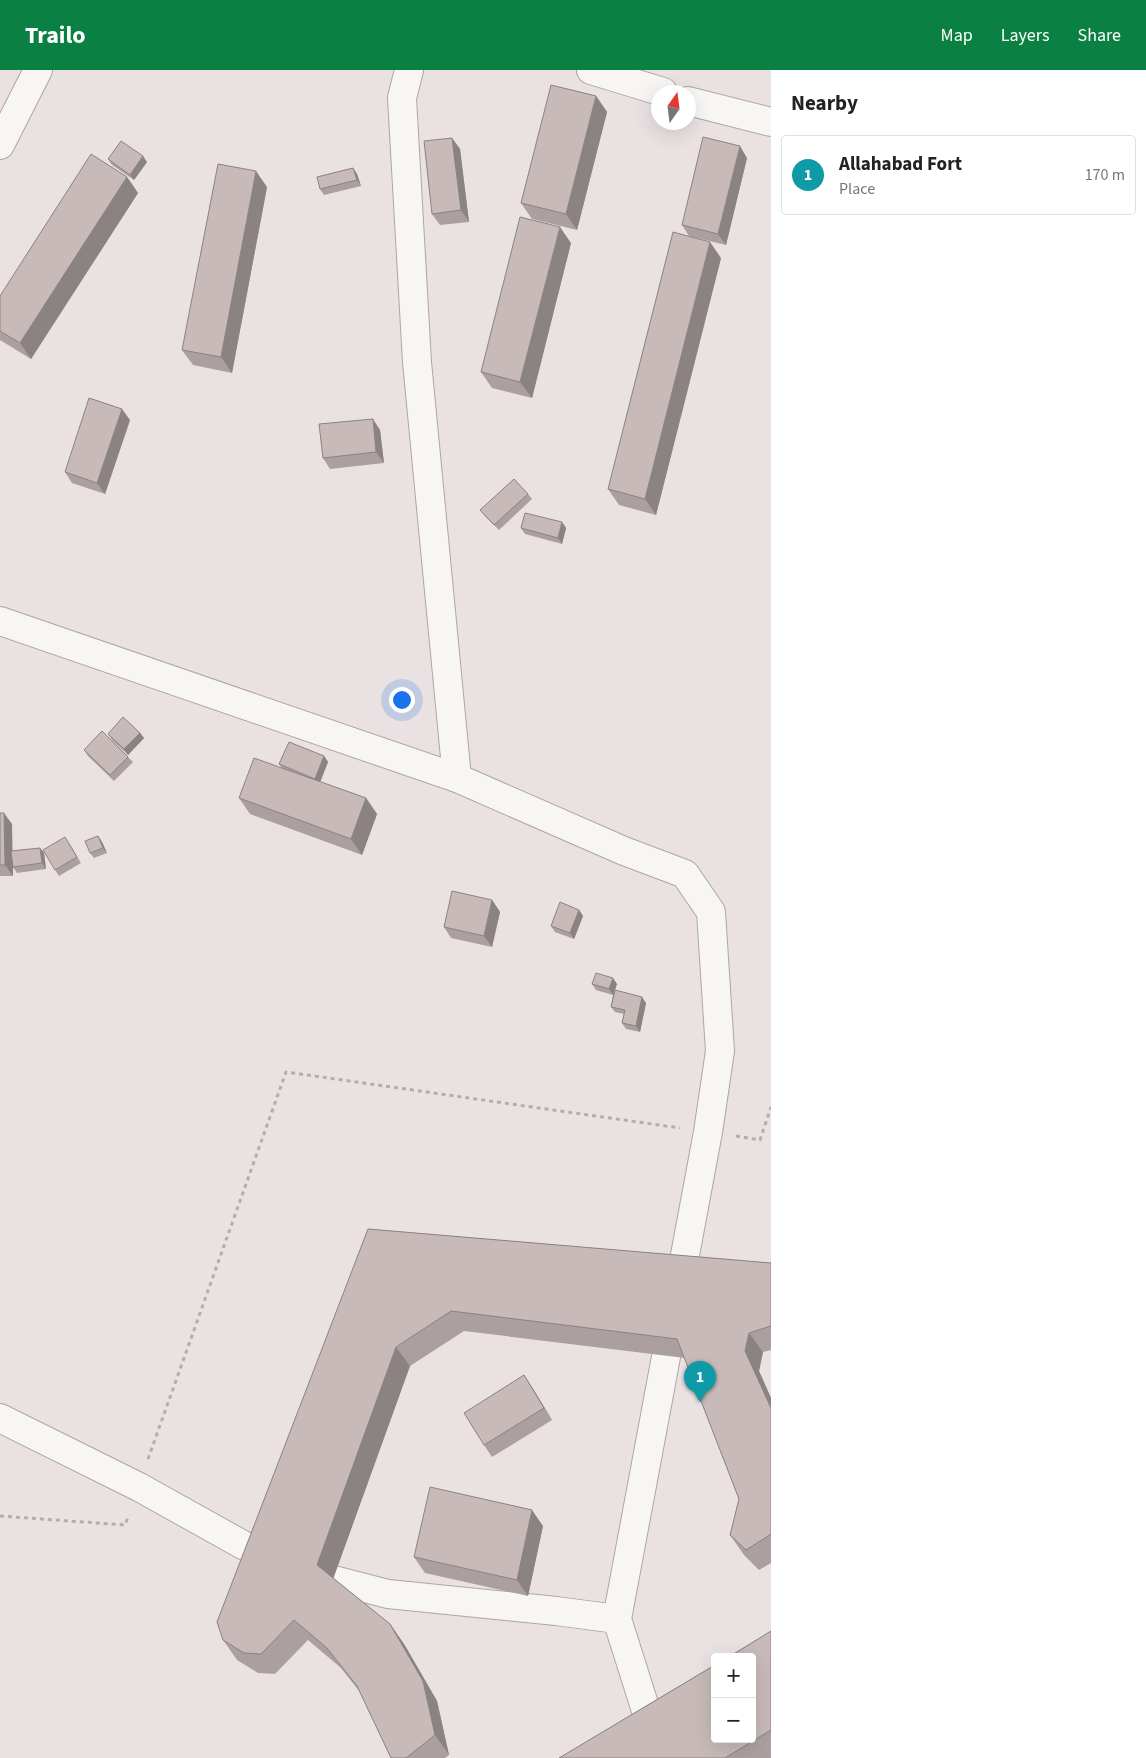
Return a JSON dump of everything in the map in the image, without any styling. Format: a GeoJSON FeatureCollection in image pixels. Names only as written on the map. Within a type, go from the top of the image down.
{"type":"FeatureCollection","features":[{"type":"Feature","properties":{"kind":"lane"},"geometry":{"type":"LineString","coordinates":[[0,145],[38,70]]}},
{"type":"Feature","properties":{"kind":"lane"},"geometry":{"type":"LineString","coordinates":[[409,70],[402,98],[417,362],[457,778]]}},
{"type":"Feature","properties":{"kind":"lane"},"geometry":{"type":"LineString","coordinates":[[591,70],[651,89]]}},
{"type":"Feature","properties":{"kind":"lane"},"geometry":{"type":"LineString","coordinates":[[696,103],[771,122]]}},
{"type":"Feature","properties":{"kind":"lane"},"geometry":{"type":"LineString","coordinates":[[0,621],[457,778],[624,851],[685,874],[711,912],[720,1051],[708,1132],[617,1619],[648,1717]]}},
{"type":"Feature","properties":{"kind":"lane"},"geometry":{"type":"LineString","coordinates":[[0,1418],[139,1487],[243,1545],[304,1572],[388,1594],[617,1619]]}},
{"type":"Feature","properties":{"kind":"path"},"geometry":{"type":"LineString","coordinates":[[0,1516],[125,1525],[286,1072],[760,1140],[771,1107]]}},
{"type":"Feature","properties":{"kind":"building"},"geometry":{"type":"Polygon","coordinates":[[[551,85],[596,96],[566,214],[521,203],[551,85]]]}},
{"type":"Feature","properties":{"kind":"building"},"geometry":{"type":"Polygon","coordinates":[[[703,137],[740,146],[718,234],[682,225],[703,137]]]}},
{"type":"Feature","properties":{"kind":"building"},"geometry":{"type":"Polygon","coordinates":[[[452,138],[461,210],[432,214],[424,141],[452,138]]]}},
{"type":"Feature","properties":{"kind":"building"},"geometry":{"type":"Polygon","coordinates":[[[121,141],[143,156],[130,175],[108,159],[121,141]]]}},
{"type":"Feature","properties":{"kind":"building"},"geometry":{"type":"Polygon","coordinates":[[[91,154],[127,177],[20,343],[0,331],[0,296],[91,154]]]}},
{"type":"Feature","properties":{"kind":"building"},"geometry":{"type":"Polygon","coordinates":[[[218,164],[256,171],[221,357],[182,350],[218,164]]]}},
{"type":"Feature","properties":{"kind":"building"},"geometry":{"type":"Polygon","coordinates":[[[353,168],[357,180],[320,189],[317,177],[353,168]]]}},
{"type":"Feature","properties":{"kind":"building"},"geometry":{"type":"Polygon","coordinates":[[[520,217],[560,227],[520,382],[481,372],[520,217]]]}},
{"type":"Feature","properties":{"kind":"building"},"geometry":{"type":"Polygon","coordinates":[[[673,232],[710,242],[645,499],[608,489],[673,232]]]}},
{"type":"Feature","properties":{"kind":"building"},"geometry":{"type":"Polygon","coordinates":[[[89,398],[122,409],[97,483],[65,472],[89,398]]]}},
{"type":"Feature","properties":{"kind":"building"},"geometry":{"type":"Polygon","coordinates":[[[373,419],[376,452],[323,458],[319,424],[373,419]]]}},
{"type":"Feature","properties":{"kind":"building"},"geometry":{"type":"Polygon","coordinates":[[[514,479],[528,494],[494,525],[480,510],[514,479]]]}},
{"type":"Feature","properties":{"kind":"building"},"geometry":{"type":"Polygon","coordinates":[[[525,513],[562,522],[558,538],[521,528],[525,513]]]}},
{"type":"Feature","properties":{"kind":"building"},"geometry":{"type":"Polygon","coordinates":[[[123,717],[140,733],[124,749],[108,734],[123,717]]]}},
{"type":"Feature","properties":{"kind":"building"},"geometry":{"type":"Polygon","coordinates":[[[102,731],[128,757],[110,775],[84,750],[102,731]]]}},
{"type":"Feature","properties":{"kind":"building"},"geometry":{"type":"Polygon","coordinates":[[[289,742],[324,756],[315,779],[279,764],[289,742]]]}},
{"type":"Feature","properties":{"kind":"building"},"geometry":{"type":"Polygon","coordinates":[[[254,758],[366,798],[351,839],[239,798],[254,758]]]}},
{"type":"Feature","properties":{"kind":"building"},"geometry":{"type":"Polygon","coordinates":[[[0,813],[4,813],[5,865],[0,865],[0,813]]]}},
{"type":"Feature","properties":{"kind":"building"},"geometry":{"type":"Polygon","coordinates":[[[98,836],[103,848],[90,853],[85,841],[98,836]]]}},
{"type":"Feature","properties":{"kind":"building"},"geometry":{"type":"Polygon","coordinates":[[[65,837],[77,857],[55,870],[43,850],[65,837]]]}},
{"type":"Feature","properties":{"kind":"building"},"geometry":{"type":"Polygon","coordinates":[[[40,848],[42,863],[13,867],[11,851],[40,848]]]}},
{"type":"Feature","properties":{"kind":"building"},"geometry":{"type":"Polygon","coordinates":[[[452,891],[492,900],[484,936],[444,927],[452,891]]]}},
{"type":"Feature","properties":{"kind":"building"},"geometry":{"type":"Polygon","coordinates":[[[560,902],[579,910],[570,933],[551,926],[560,902]]]}},
{"type":"Feature","properties":{"kind":"building"},"geometry":{"type":"Polygon","coordinates":[[[596,973],[613,978],[609,989],[592,984],[596,973]]]}},
{"type":"Feature","properties":{"kind":"building"},"geometry":{"type":"Polygon","coordinates":[[[615,990],[642,997],[636,1026],[622,1023],[625,1010],[611,1007],[615,990]]]}},
{"type":"Feature","properties":{"kind":"building"},"geometry":{"type":"Polygon","coordinates":[[[368,1229],[771,1263],[771,1326],[749,1333],[745,1351],[771,1408],[771,1534],[746,1550],[730,1535],[739,1499],[677,1339],[451,1311],[396,1347],[317,1565],[390,1624],[423,1681],[435,1735],[406,1758],[391,1758],[357,1686],[327,1648],[294,1620],[261,1654],[244,1653],[223,1640],[217,1622],[368,1229]]]}},
{"type":"Feature","properties":{"kind":"building"},"geometry":{"type":"Polygon","coordinates":[[[524,1375],[544,1408],[484,1445],[464,1413],[524,1375]]]}},
{"type":"Feature","properties":{"kind":"building"},"geometry":{"type":"Polygon","coordinates":[[[430,1487],[532,1510],[517,1580],[414,1557],[430,1487]]]}},
{"type":"Feature","properties":{"kind":"building"},"geometry":{"type":"Polygon","coordinates":[[[771,1631],[771,1730],[756,1739],[756,1653],[735,1653],[771,1631]]]}},
{"type":"Feature","properties":{"kind":"building"},"geometry":{"type":"Polygon","coordinates":[[[711,1667],[711,1743],[750,1743],[725,1758],[559,1758],[711,1667]]]}},
{"type":"Feature","properties":{"kind":"place","name":"Allahabad Fort"},"geometry":{"type":"Point","coordinates":[700,1402]}}]}
